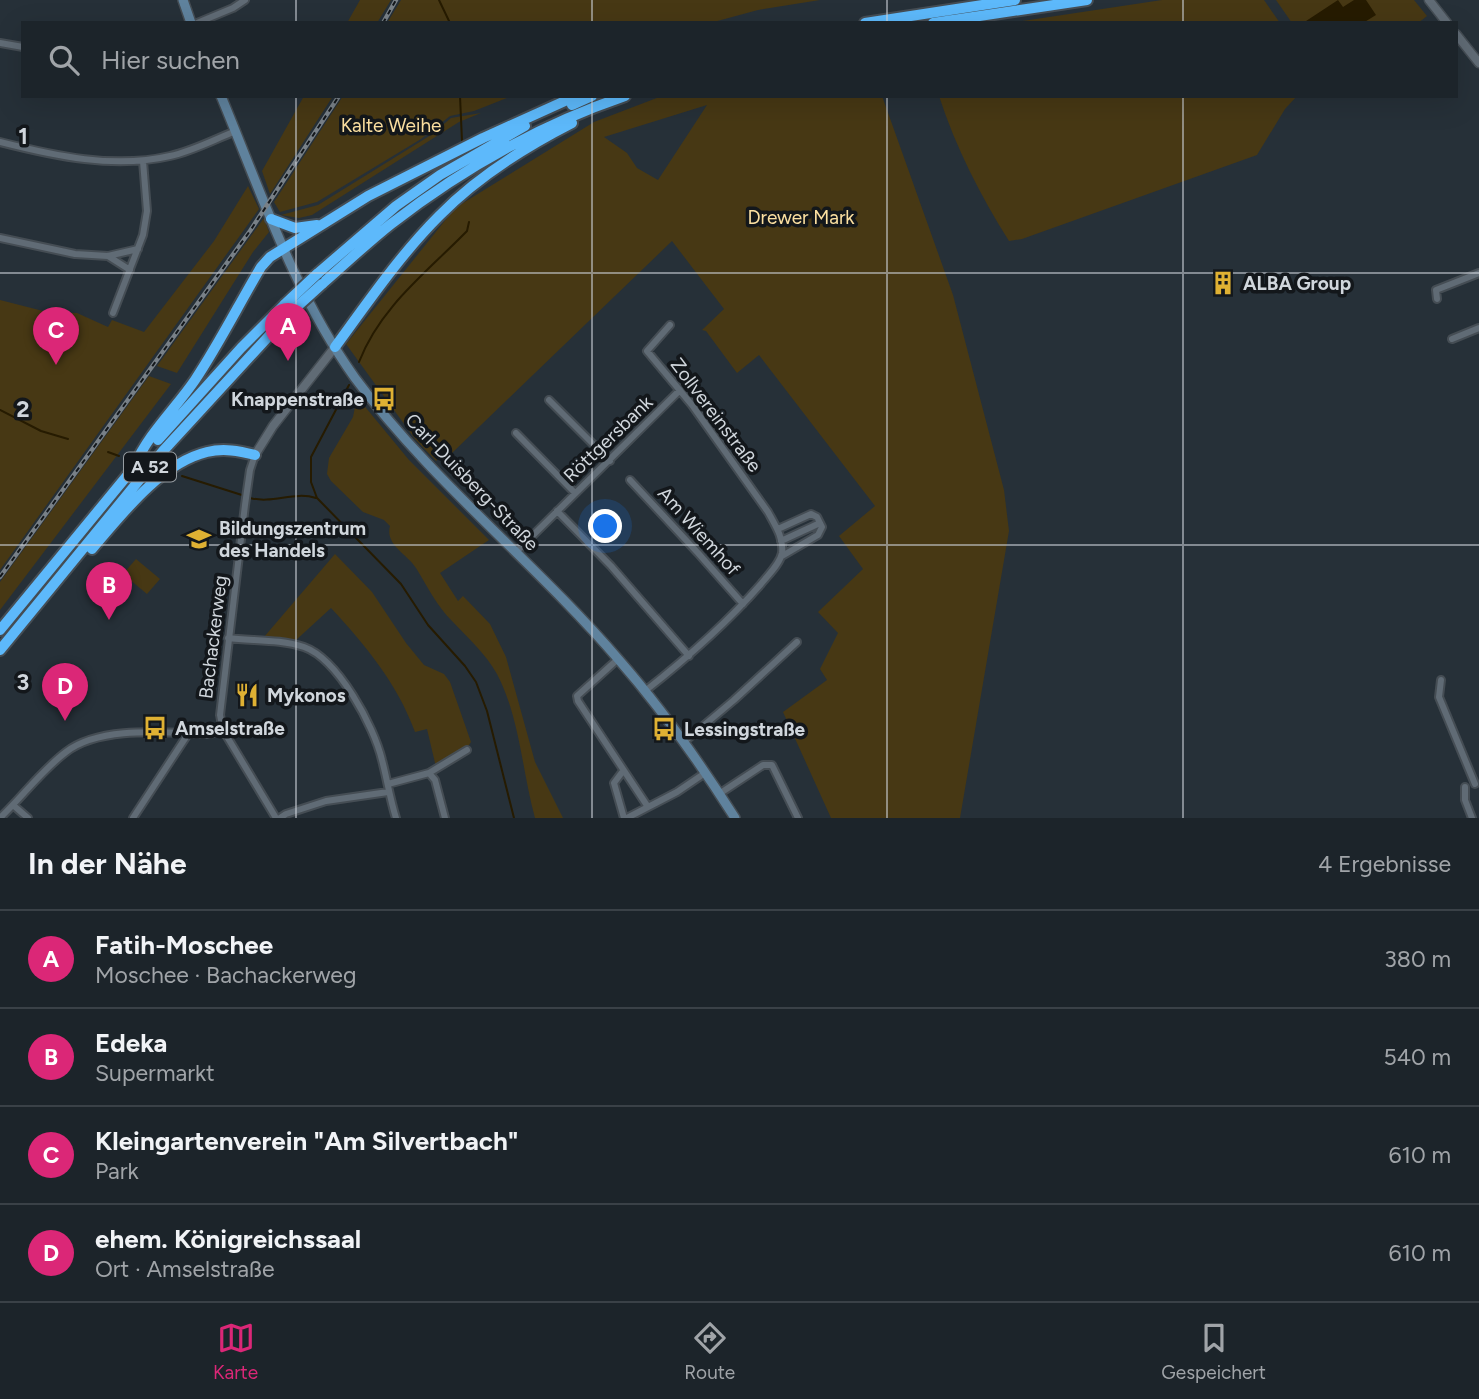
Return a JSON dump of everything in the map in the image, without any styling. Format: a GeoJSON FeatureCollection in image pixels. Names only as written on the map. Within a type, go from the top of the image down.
{"type":"FeatureCollection","features":[{"type":"Feature","properties":{"kind":"highway"},"geometry":{"type":"LineString","coordinates":[[878,21],[1016,0]]}},
{"type":"Feature","properties":{"kind":"highway"},"geometry":{"type":"LineString","coordinates":[[946,21],[1087,0]]}},
{"type":"Feature","properties":{"kind":"highway"},"geometry":{"type":"LineString","coordinates":[[135,465],[141,450],[179,403],[207,362],[261,267],[320,224],[379,190],[572,98]]}},
{"type":"Feature","properties":{"kind":"highway","name":"A 52"},"geometry":{"type":"LineString","coordinates":[[0,630],[135,465],[241,348],[288,308],[396,206],[440,175],[535,121],[592,102],[614,98]]}},
{"type":"Feature","properties":{"kind":"highway"},"geometry":{"type":"LineString","coordinates":[[335,346],[440,214],[509,158],[582,118],[592,102]]}},
{"type":"Feature","properties":{"kind":"highway"},"geometry":{"type":"LineString","coordinates":[[271,219],[295,228],[320,224]]}},
{"type":"Feature","properties":{"kind":"highway","name":"A 52"},"geometry":{"type":"LineString","coordinates":[[0,650],[163,451],[288,308]]}},
{"type":"Feature","properties":{"kind":"highway"},"geometry":{"type":"LineString","coordinates":[[18,628],[32,617],[132,503],[173,468],[208,452],[235,450],[255,455]]}},
{"type":"Feature","properties":{"kind":"main road"},"geometry":{"type":"LineString","coordinates":[[183,0],[193,21]]}},
{"type":"Feature","properties":{"kind":"main road","name":"Carl-Duisberg-Straße"},"geometry":{"type":"LineString","coordinates":[[223,98],[304,293],[354,376],[406,442],[618,659],[684,742],[735,818]]}},
{"type":"Feature","properties":{"kind":"street"},"geometry":{"type":"LineString","coordinates":[[199,21],[233,8],[245,0]]}},
{"type":"Feature","properties":{"kind":"street"},"geometry":{"type":"LineString","coordinates":[[1429,0],[1445,21]]}},
{"type":"Feature","properties":{"kind":"street"},"geometry":{"type":"LineString","coordinates":[[1458,37],[1479,63]]}},
{"type":"Feature","properties":{"kind":"street"},"geometry":{"type":"LineString","coordinates":[[0,43],[21,47]]}},
{"type":"Feature","properties":{"kind":"street"},"geometry":{"type":"LineString","coordinates":[[0,142],[65,156],[106,161],[144,161],[173,156],[236,131]]}},
{"type":"Feature","properties":{"kind":"street"},"geometry":{"type":"LineString","coordinates":[[113,313],[144,235],[147,211],[144,161]]}},
{"type":"Feature","properties":{"kind":"street"},"geometry":{"type":"LineString","coordinates":[[0,238],[75,254],[108,256],[138,249]]}},
{"type":"Feature","properties":{"kind":"street"},"geometry":{"type":"LineString","coordinates":[[108,256],[130,270]]}},
{"type":"Feature","properties":{"kind":"street"},"geometry":{"type":"LineString","coordinates":[[1437,299],[1436,290],[1479,273]]}},
{"type":"Feature","properties":{"kind":"street","name":"Zollvereinstraße"},"geometry":{"type":"LineString","coordinates":[[670,325],[647,351],[680,390],[778,529],[782,556]]}},
{"type":"Feature","properties":{"kind":"street"},"geometry":{"type":"LineString","coordinates":[[1452,339],[1479,328]]}},
{"type":"Feature","properties":{"kind":"street","name":"Bachackerweg"},"geometry":{"type":"LineString","coordinates":[[278,818],[223,730],[220,715],[228,639],[245,505],[255,455],[266,435],[335,346]]}},
{"type":"Feature","properties":{"kind":"street","name":"Röttgersbank"},"geometry":{"type":"LineString","coordinates":[[516,552],[680,390]]}},
{"type":"Feature","properties":{"kind":"street"},"geometry":{"type":"LineString","coordinates":[[549,400],[610,461]]}},
{"type":"Feature","properties":{"kind":"street"},"geometry":{"type":"LineString","coordinates":[[516,433],[575,492]]}},
{"type":"Feature","properties":{"kind":"street","name":"Am Wiemhof"},"geometry":{"type":"LineString","coordinates":[[630,480],[743,604]]}},
{"type":"Feature","properties":{"kind":"street"},"geometry":{"type":"LineString","coordinates":[[557,511],[600,554],[689,656]]}},
{"type":"Feature","properties":{"kind":"street"},"geometry":{"type":"LineString","coordinates":[[645,691],[689,656],[743,604],[782,556],[818,535],[822,527],[815,515],[807,514],[778,529]]}},
{"type":"Feature","properties":{"kind":"street"},"geometry":{"type":"LineString","coordinates":[[781,541],[820,523]]}},
{"type":"Feature","properties":{"kind":"street"},"geometry":{"type":"LineString","coordinates":[[228,639],[290,644],[304,647],[320,656],[356,701],[376,741],[396,818]]}},
{"type":"Feature","properties":{"kind":"street"},"geometry":{"type":"LineString","coordinates":[[684,742],[797,642]]}},
{"type":"Feature","properties":{"kind":"street"},"geometry":{"type":"LineString","coordinates":[[618,659],[577,696],[578,701],[648,807]]}},
{"type":"Feature","properties":{"kind":"street"},"geometry":{"type":"LineString","coordinates":[[1441,680],[1439,697],[1475,784]]}},
{"type":"Feature","properties":{"kind":"street"},"geometry":{"type":"LineString","coordinates":[[1,818],[66,751],[93,738],[121,734],[210,734],[223,730]]}},
{"type":"Feature","properties":{"kind":"street"},"geometry":{"type":"LineString","coordinates":[[133,818],[188,734]]}},
{"type":"Feature","properties":{"kind":"street"},"geometry":{"type":"LineString","coordinates":[[278,818],[326,801],[388,788],[429,773],[467,750]]}},
{"type":"Feature","properties":{"kind":"street"},"geometry":{"type":"LineString","coordinates":[[719,794],[763,765],[772,765],[798,818]]}},
{"type":"Feature","properties":{"kind":"street"},"geometry":{"type":"LineString","coordinates":[[623,771],[614,783],[625,818],[677,793],[705,774]]}},
{"type":"Feature","properties":{"kind":"street"},"geometry":{"type":"LineString","coordinates":[[429,773],[435,780],[445,818]]}},
{"type":"Feature","properties":{"kind":"street"},"geometry":{"type":"LineString","coordinates":[[1465,787],[1465,800],[1472,818]]}},
{"type":"Feature","properties":{"kind":"street"},"geometry":{"type":"LineString","coordinates":[[13,805],[28,818]]}},
{"type":"Feature","properties":{"kind":"green space"},"geometry":{"type":"Polygon","coordinates":[[[360,0],[391,0],[378,21],[348,21],[360,0]]]}},
{"type":"Feature","properties":{"kind":"green space"},"geometry":{"type":"Polygon","coordinates":[[[401,0],[820,0],[758,10],[717,21],[388,21],[401,0]]]}},
{"type":"Feature","properties":{"kind":"green space"},"geometry":{"type":"Polygon","coordinates":[[[1162,0],[1264,0],[1279,21],[1023,21],[1162,0]]]}},
{"type":"Feature","properties":{"kind":"green space"},"geometry":{"type":"Polygon","coordinates":[[[1276,0],[1414,0],[1427,16],[1421,21],[1291,21],[1276,0]]]}},
{"type":"Feature","properties":{"kind":"green space","name":"Kalte Weihe"},"geometry":{"type":"Polygon","coordinates":[[[303,98],[332,98],[270,194],[262,171],[303,98]]]}},
{"type":"Feature","properties":{"kind":"green space","name":"Kalte Weihe"},"geometry":{"type":"Polygon","coordinates":[[[342,98],[507,98],[474,111],[450,116],[421,139],[317,202],[280,212],[274,202],[342,98]]]}},
{"type":"Feature","properties":{"kind":"green space","name":"Drewer Mark"},"geometry":{"type":"Polygon","coordinates":[[[657,98],[883,98],[953,295],[1004,490],[1009,531],[960,818],[831,818],[783,712],[827,680],[820,669],[838,633],[818,612],[863,569],[839,536],[875,506],[759,355],[737,373],[706,331],[702,330],[724,309],[672,241],[452,453],[449,449],[436,461],[415,439],[346,344],[455,208],[594,122],[657,98]],[[707,105],[604,137],[627,153],[637,168],[658,180],[707,105]]]}},
{"type":"Feature","properties":{"kind":"green space"},"geometry":{"type":"Polygon","coordinates":[[[940,98],[1295,98],[1285,109],[1257,155],[1022,239],[1009,241],[988,206],[953,134],[940,98]]]}},
{"type":"Feature","properties":{"kind":"green space"},"geometry":{"type":"Polygon","coordinates":[[[481,113],[459,122],[312,215],[299,218],[281,215],[318,205],[431,135],[451,118],[481,113]]]}},
{"type":"Feature","properties":{"kind":"green space"},"geometry":{"type":"Polygon","coordinates":[[[248,186],[259,209],[0,570],[0,300],[47,312],[77,313],[108,327],[112,320],[144,332],[214,241],[248,186]]]}},
{"type":"Feature","properties":{"kind":"green space"},"geometry":{"type":"Polygon","coordinates":[[[264,218],[269,232],[253,252],[177,373],[157,366],[264,218]]]}},
{"type":"Feature","properties":{"kind":"green space"},"geometry":{"type":"Polygon","coordinates":[[[149,376],[171,384],[0,610],[0,582],[149,376]]]}},
{"type":"Feature","properties":{"kind":"green space"},"geometry":{"type":"Polygon","coordinates":[[[357,397],[409,460],[489,540],[440,573],[458,601],[463,596],[490,624],[506,657],[535,762],[563,818],[535,818],[511,708],[493,667],[447,615],[416,568],[393,544],[389,533],[390,526],[384,520],[363,512],[327,474],[329,458],[353,417],[357,397]]]}},
{"type":"Feature","properties":{"kind":"green space"},"geometry":{"type":"Polygon","coordinates":[[[335,554],[372,592],[424,665],[444,674],[450,682],[471,742],[467,748],[436,767],[427,729],[415,732],[390,681],[331,608],[295,641],[264,637],[335,554]]]}},
{"type":"Feature","properties":{"kind":"green space"},"geometry":{"type":"Polygon","coordinates":[[[136,559],[160,579],[147,594],[123,574],[136,559]]]}},
{"type":"Feature","properties":{"kind":"shaded area"},"geometry":{"type":"Polygon","coordinates":[[[1338,0],[1343,7],[1354,0],[1366,0],[1376,15],[1366,21],[1306,21],[1338,0]]]}},
{"type":"Feature","properties":{"kind":"waterway"},"geometry":{"type":"LineString","coordinates":[[439,0],[449,21]]}},
{"type":"Feature","properties":{"kind":"waterway"},"geometry":{"type":"LineString","coordinates":[[460,98],[462,141]]}},
{"type":"Feature","properties":{"kind":"waterway"},"geometry":{"type":"LineString","coordinates":[[359,362],[368,342],[392,307],[467,231],[469,222]]}},
{"type":"Feature","properties":{"kind":"waterway"},"geometry":{"type":"LineString","coordinates":[[349,385],[311,457],[311,482],[317,498],[401,584],[428,625],[476,682],[487,711],[514,818]]}},
{"type":"Feature","properties":{"kind":"waterway"},"geometry":{"type":"LineString","coordinates":[[0,410],[41,431],[68,439]]}},
{"type":"Feature","properties":{"kind":"waterway"},"geometry":{"type":"LineString","coordinates":[[108,452],[119,456]]}},
{"type":"Feature","properties":{"kind":"waterway"},"geometry":{"type":"LineString","coordinates":[[182,476],[245,496]]}},
{"type":"Feature","properties":{"kind":"waterway"},"geometry":{"type":"LineString","coordinates":[[250,498],[316,498]]}},
{"type":"Feature","properties":{"kind":"railway"},"geometry":{"type":"LineString","coordinates":[[384,21],[396,0]]}},
{"type":"Feature","properties":{"kind":"railway"},"geometry":{"type":"LineString","coordinates":[[0,577],[250,231],[338,98]]}},
{"type":"Feature","properties":{"kind":"place","name":"ALBA Group"},"geometry":{"type":"Point","coordinates":[1223,283]}},
{"type":"Feature","properties":{"kind":"place","name":"Fatih-Moschee"},"geometry":{"type":"Point","coordinates":[288,361]}},
{"type":"Feature","properties":{"kind":"place","name":"Kleingartenverein \"Am Silvertbach\""},"geometry":{"type":"Point","coordinates":[56,365]}},
{"type":"Feature","properties":{"kind":"place","name":"Knappenstraße"},"geometry":{"type":"Point","coordinates":[384,399]}},
{"type":"Feature","properties":{"kind":"place","name":"Bildungszentrum des Handels"},"geometry":{"type":"Point","coordinates":[199,539]}},
{"type":"Feature","properties":{"kind":"place","name":"Edeka"},"geometry":{"type":"Point","coordinates":[109,620]}},
{"type":"Feature","properties":{"kind":"place","name":"Mykonos"},"geometry":{"type":"Point","coordinates":[247,695]}},
{"type":"Feature","properties":{"kind":"place","name":"ehem. Königreichssaal"},"geometry":{"type":"Point","coordinates":[65,721]}},
{"type":"Feature","properties":{"kind":"place","name":"Amselstraße"},"geometry":{"type":"Point","coordinates":[155,728]}},
{"type":"Feature","properties":{"kind":"place","name":"Lessingstraße"},"geometry":{"type":"Point","coordinates":[664,729]}}]}
